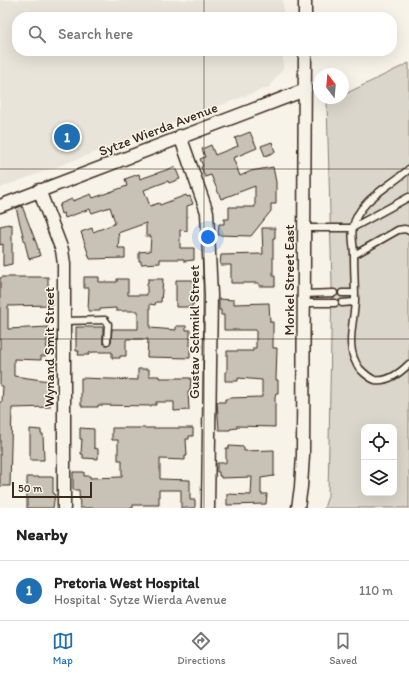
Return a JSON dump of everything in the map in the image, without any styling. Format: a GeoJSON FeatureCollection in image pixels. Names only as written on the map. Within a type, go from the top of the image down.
{"type":"FeatureCollection","features":[{"type":"Feature","properties":{"kind":"street"},"geometry":{"type":"LineString","coordinates":[[305,0],[305,12]]}},
{"type":"Feature","properties":{"kind":"street","name":"Morkel Street East"},"geometry":{"type":"LineString","coordinates":[[298,508],[303,455],[305,56]]}},
{"type":"Feature","properties":{"kind":"street","name":"Sytze Wierda Avenue"},"geometry":{"type":"LineString","coordinates":[[0,206],[180,136],[305,90]]}},
{"type":"Feature","properties":{"kind":"street","name":"Gustav Schmikl Street"},"geometry":{"type":"LineString","coordinates":[[180,136],[207,212],[211,295],[208,508]]}},
{"type":"Feature","properties":{"kind":"street","name":"Wynand Smit Street"},"geometry":{"type":"LineString","coordinates":[[39,190],[63,256],[64,508]]}},
{"type":"Feature","properties":{"kind":"lane"},"geometry":{"type":"LineString","coordinates":[[409,169],[363,206],[358,213],[352,228],[354,255],[354,302],[350,343],[354,358],[363,373],[372,379],[382,381],[392,377],[401,372],[409,364]]}},
{"type":"Feature","properties":{"kind":"lane"},"geometry":{"type":"LineString","coordinates":[[305,228],[352,228],[409,197]]}},
{"type":"Feature","properties":{"kind":"lane"},"geometry":{"type":"LineString","coordinates":[[354,255],[398,230],[403,229],[409,231]]}},
{"type":"Feature","properties":{"kind":"lane"},"geometry":{"type":"LineString","coordinates":[[304,298],[334,293]]}},
{"type":"Feature","properties":{"kind":"lane"},"geometry":{"type":"LineString","coordinates":[[342,293],[354,293]]}},
{"type":"Feature","properties":{"kind":"lane"},"geometry":{"type":"LineString","coordinates":[[304,298],[338,303],[354,302]]}},
{"type":"Feature","properties":{"kind":"lane"},"geometry":{"type":"LineString","coordinates":[[64,321],[105,320],[108,324],[107,341]]}},
{"type":"Feature","properties":{"kind":"shaded area"},"geometry":{"type":"Polygon","coordinates":[[[0,0],[283,0],[283,12],[12,12],[12,56],[283,56],[283,69],[269,87],[0,188],[0,0]]]}},
{"type":"Feature","properties":{"kind":"shaded area"},"geometry":{"type":"Polygon","coordinates":[[[409,63],[409,508],[324,508],[328,496],[332,285],[327,104],[349,104],[349,92],[409,63]]]}},
{"type":"Feature","properties":{"kind":"building"},"geometry":{"type":"Polygon","coordinates":[[[250,132],[257,148],[233,158],[240,176],[251,171],[273,167],[276,182],[276,204],[271,204],[271,211],[251,236],[218,235],[219,224],[224,224],[224,219],[229,219],[229,207],[255,207],[255,186],[221,199],[211,175],[205,177],[201,167],[203,166],[200,159],[205,157],[202,149],[211,145],[215,155],[238,146],[235,138],[250,132]]]}},
{"type":"Feature","properties":{"kind":"building"},"geometry":{"type":"Polygon","coordinates":[[[272,142],[275,152],[265,156],[261,146],[272,142]]]}},
{"type":"Feature","properties":{"kind":"building"},"geometry":{"type":"Polygon","coordinates":[[[175,167],[180,179],[169,183],[168,181],[144,190],[150,206],[159,203],[160,205],[186,195],[187,197],[190,196],[193,204],[187,206],[187,231],[180,230],[180,248],[194,248],[194,260],[184,261],[184,259],[160,259],[160,263],[141,264],[141,261],[139,261],[139,252],[150,251],[151,236],[146,236],[146,223],[118,233],[118,248],[125,248],[125,258],[90,259],[81,232],[92,228],[93,232],[114,224],[115,222],[110,207],[92,213],[90,209],[65,218],[64,213],[61,214],[60,204],[91,194],[93,198],[127,186],[125,179],[139,174],[140,179],[175,167]]]}},
{"type":"Feature","properties":{"kind":"building"},"geometry":{"type":"Polygon","coordinates":[[[22,206],[40,256],[29,259],[16,208],[22,206]]]}},
{"type":"Feature","properties":{"kind":"building"},"geometry":{"type":"Polygon","coordinates":[[[12,224],[12,264],[3,266],[3,244],[0,245],[0,226],[12,224]]]}},
{"type":"Feature","properties":{"kind":"building"},"geometry":{"type":"Polygon","coordinates":[[[262,228],[275,228],[275,238],[273,238],[273,276],[275,276],[275,286],[259,286],[259,283],[231,283],[231,265],[220,265],[221,255],[263,254],[262,228]]]}},
{"type":"Feature","properties":{"kind":"building"},"geometry":{"type":"Polygon","coordinates":[[[48,277],[48,295],[52,295],[52,305],[8,306],[8,329],[48,327],[46,356],[41,356],[41,360],[14,359],[14,376],[49,381],[50,398],[50,407],[12,408],[10,486],[0,486],[0,402],[2,402],[3,386],[0,386],[0,278],[48,277]]]}},
{"type":"Feature","properties":{"kind":"building"},"geometry":{"type":"Polygon","coordinates":[[[84,277],[99,277],[99,282],[117,282],[117,279],[128,279],[128,295],[147,295],[148,279],[163,279],[161,302],[156,302],[155,305],[150,304],[150,328],[176,330],[176,326],[186,326],[186,330],[190,330],[190,358],[147,357],[148,339],[127,339],[126,356],[120,356],[120,358],[112,358],[112,352],[93,352],[89,353],[89,355],[78,355],[79,351],[76,351],[76,327],[103,327],[103,343],[107,345],[111,342],[112,329],[138,329],[138,311],[116,311],[116,308],[100,309],[100,311],[88,311],[89,288],[84,288],[84,277]]]}},
{"type":"Feature","properties":{"kind":"building"},"geometry":{"type":"Polygon","coordinates":[[[176,280],[194,280],[194,304],[192,304],[192,307],[176,307],[176,280]]]}},
{"type":"Feature","properties":{"kind":"building"},"geometry":{"type":"Polygon","coordinates":[[[219,299],[234,300],[234,304],[269,303],[270,322],[273,322],[273,348],[277,348],[276,380],[278,380],[278,393],[276,393],[275,397],[275,427],[236,426],[237,428],[230,430],[219,430],[217,402],[225,402],[225,399],[228,398],[262,397],[262,380],[238,378],[238,381],[225,381],[225,372],[227,372],[227,351],[253,351],[253,348],[256,348],[256,330],[224,330],[224,315],[221,315],[221,310],[219,310],[219,299]]]}},
{"type":"Feature","properties":{"kind":"building"},"geometry":{"type":"Polygon","coordinates":[[[138,369],[149,369],[149,376],[159,376],[159,378],[191,378],[190,391],[188,391],[189,410],[174,411],[174,402],[156,402],[156,405],[151,406],[98,405],[98,407],[82,407],[81,378],[138,380],[138,369]]]}},
{"type":"Feature","properties":{"kind":"building"},"geometry":{"type":"Polygon","coordinates":[[[80,428],[94,429],[94,448],[98,449],[98,459],[83,458],[83,454],[81,454],[82,439],[80,439],[80,428]]]}},
{"type":"Feature","properties":{"kind":"building"},"geometry":{"type":"Polygon","coordinates":[[[112,428],[193,428],[193,436],[189,436],[189,439],[186,439],[187,456],[185,456],[185,460],[160,459],[160,479],[190,480],[190,500],[195,500],[195,508],[181,508],[181,490],[159,490],[159,505],[133,505],[133,508],[80,508],[79,490],[73,490],[73,472],[84,472],[84,476],[90,476],[90,478],[122,477],[122,460],[118,460],[118,440],[112,440],[112,428]]]}},
{"type":"Feature","properties":{"kind":"building"},"geometry":{"type":"Polygon","coordinates":[[[30,429],[41,430],[41,434],[43,434],[44,460],[30,460],[30,429]]]}},
{"type":"Feature","properties":{"kind":"building"},"geometry":{"type":"Polygon","coordinates":[[[229,446],[244,447],[244,451],[274,450],[274,476],[261,478],[261,494],[267,494],[266,504],[227,505],[227,494],[251,495],[252,477],[221,478],[221,476],[219,476],[219,472],[217,472],[217,463],[226,463],[226,448],[229,448],[229,446]]]}},
{"type":"Feature","properties":{"kind":"building"},"geometry":{"type":"Polygon","coordinates":[[[27,477],[53,477],[53,493],[55,494],[53,508],[27,508],[27,477]]]}},
{"type":"Feature","properties":{"kind":"place","name":"Pretoria West Hospital"},"geometry":{"type":"Point","coordinates":[67,137]}}]}
